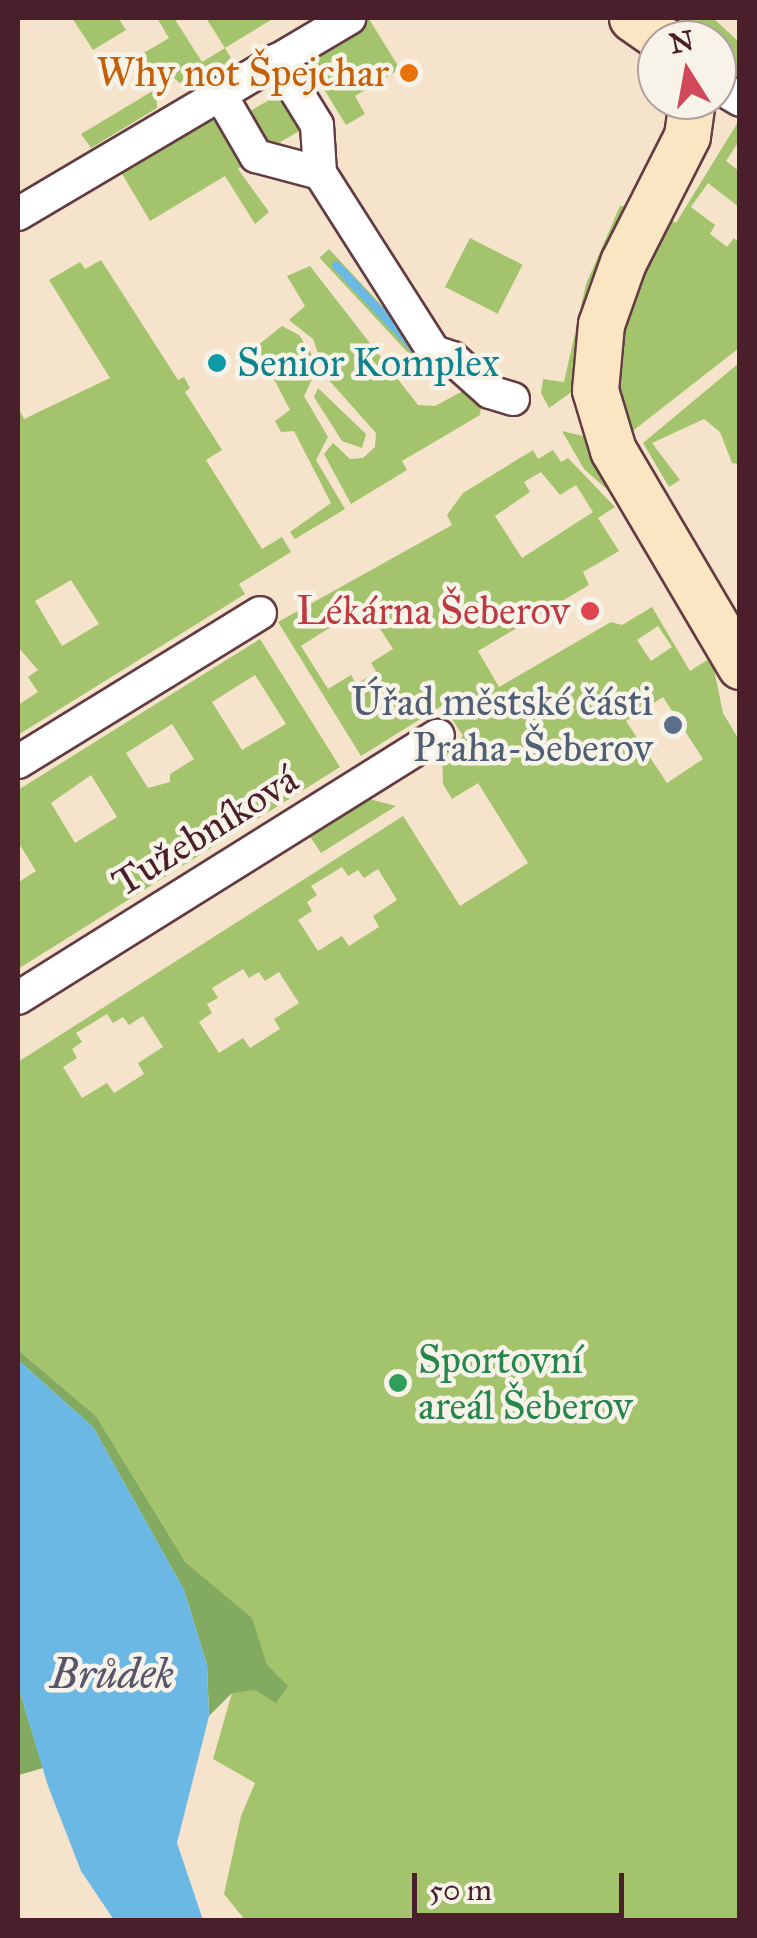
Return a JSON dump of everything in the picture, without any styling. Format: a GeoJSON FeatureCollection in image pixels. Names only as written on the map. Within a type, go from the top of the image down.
{"type":"FeatureCollection","features":[{"type":"Feature","properties":{"kind":"street"},"geometry":{"type":"LineString","coordinates":[[18,214],[349,18]]}},
{"type":"Feature","properties":{"kind":"street"},"geometry":{"type":"LineString","coordinates":[[277,60],[316,125],[320,173],[434,352],[452,358],[490,392],[513,399]]}},
{"type":"Feature","properties":{"kind":"street"},"geometry":{"type":"LineString","coordinates":[[220,94],[256,156],[320,173]]}},
{"type":"Feature","properties":{"kind":"street"},"geometry":{"type":"LineString","coordinates":[[689,120],[686,136],[604,314],[594,390],[613,450],[740,666]]}},
{"type":"Feature","properties":{"kind":"street"},"geometry":{"type":"LineString","coordinates":[[18,762],[260,613]]}},
{"type":"Feature","properties":{"kind":"street","name":"Tužebníková"},"geometry":{"type":"LineString","coordinates":[[18,998],[438,736]]}},
{"type":"Feature","properties":{"kind":"green space"},"geometry":{"type":"Polygon","coordinates":[[[72,18],[118,18],[126,30],[93,50],[72,18]]]}},
{"type":"Feature","properties":{"kind":"green space"},"geometry":{"type":"Polygon","coordinates":[[[157,18],[174,18],[202,62],[225,48],[234,63],[188,90],[174,78],[156,89],[137,57],[169,38],[157,18]]]}},
{"type":"Feature","properties":{"kind":"green space"},"geometry":{"type":"Polygon","coordinates":[[[206,18],[274,18],[225,48],[206,18]]]}},
{"type":"Feature","properties":{"kind":"green space"},"geometry":{"type":"Polygon","coordinates":[[[713,18],[715,20],[670,20],[713,18]]]}},
{"type":"Feature","properties":{"kind":"green space"},"geometry":{"type":"Polygon","coordinates":[[[369,19],[400,69],[355,96],[365,114],[346,125],[304,57],[369,19]]]}},
{"type":"Feature","properties":{"kind":"green space"},"geometry":{"type":"Polygon","coordinates":[[[156,89],[157,108],[91,148],[81,134],[156,89]]]}},
{"type":"Feature","properties":{"kind":"green space"},"geometry":{"type":"Polygon","coordinates":[[[278,95],[299,131],[262,153],[241,117],[278,95]]]}},
{"type":"Feature","properties":{"kind":"green space"},"geometry":{"type":"Polygon","coordinates":[[[218,108],[249,162],[238,169],[269,212],[255,224],[225,176],[150,221],[118,167],[218,108]]]}},
{"type":"Feature","properties":{"kind":"green space"},"geometry":{"type":"Polygon","coordinates":[[[738,122],[739,141],[726,161],[739,171],[739,207],[708,183],[691,207],[715,225],[710,234],[727,247],[734,238],[739,242],[739,348],[625,437],[612,401],[619,323],[667,218],[676,223],[738,122]]]}},
{"type":"Feature","properties":{"kind":"green space"},"geometry":{"type":"Polygon","coordinates":[[[620,206],[627,206],[573,391],[549,408],[541,393],[543,379],[564,382],[586,284],[620,206]]]}},
{"type":"Feature","properties":{"kind":"green space"},"geometry":{"type":"Polygon","coordinates":[[[470,238],[523,265],[498,314],[445,287],[470,238]]]}},
{"type":"Feature","properties":{"kind":"green space"},"geometry":{"type":"Polygon","coordinates":[[[329,249],[442,370],[432,379],[319,258],[329,249]]]}},
{"type":"Feature","properties":{"kind":"green space"},"geometry":{"type":"Polygon","coordinates":[[[101,260],[178,380],[184,377],[190,388],[185,392],[222,450],[206,460],[262,549],[282,537],[291,552],[239,584],[245,594],[18,735],[18,705],[38,692],[28,677],[38,670],[18,647],[18,407],[24,419],[110,378],[49,280],[80,262],[85,269],[101,260]],[[71,580],[35,601],[62,646],[99,624],[71,580]]]}},
{"type":"Feature","properties":{"kind":"green space"},"geometry":{"type":"Polygon","coordinates":[[[310,266],[418,405],[435,406],[465,390],[482,398],[480,415],[402,461],[407,470],[351,504],[324,454],[333,443],[350,459],[363,458],[375,447],[376,433],[327,378],[313,339],[289,320],[305,306],[287,276],[310,266]]]}},
{"type":"Feature","properties":{"kind":"green space"},"geometry":{"type":"Polygon","coordinates":[[[282,326],[299,335],[314,358],[316,371],[304,396],[328,437],[316,460],[345,509],[295,539],[290,532],[331,503],[294,431],[281,432],[275,421],[290,410],[257,346],[282,326]]]}},
{"type":"Feature","properties":{"kind":"green space"},"geometry":{"type":"Polygon","coordinates":[[[739,363],[739,464],[732,463],[720,432],[704,419],[652,443],[680,480],[669,487],[643,443],[739,363]]]}},
{"type":"Feature","properties":{"kind":"green space"},"geometry":{"type":"Polygon","coordinates":[[[318,388],[366,434],[362,448],[342,441],[314,397],[318,388]]]}},
{"type":"Feature","properties":{"kind":"green space"},"geometry":{"type":"Polygon","coordinates":[[[562,431],[587,437],[620,501],[584,469],[562,431]]]}},
{"type":"Feature","properties":{"kind":"green space","name":"Sportovní areál Šeberov"},"geometry":{"type":"Polygon","coordinates":[[[533,450],[538,459],[553,450],[561,462],[568,458],[615,507],[598,518],[619,551],[583,572],[589,585],[478,651],[499,687],[611,622],[622,625],[652,607],[690,671],[707,660],[714,669],[723,713],[739,740],[739,1920],[245,1920],[224,1894],[241,1816],[255,1783],[213,1759],[232,1693],[186,1563],[96,1416],[18,1350],[18,1062],[403,816],[460,906],[528,863],[478,783],[452,799],[443,784],[442,755],[463,736],[443,705],[361,756],[278,622],[452,525],[447,515],[463,493],[533,450]],[[541,472],[524,482],[530,492],[495,516],[522,558],[593,512],[576,485],[560,495],[541,472]],[[365,605],[301,646],[328,689],[351,675],[356,684],[366,678],[376,671],[371,663],[393,649],[365,605]],[[658,626],[637,640],[651,661],[672,647],[658,626]],[[663,697],[626,721],[667,783],[703,759],[663,697]],[[342,867],[311,886],[317,895],[307,902],[312,911],[298,920],[318,951],[342,936],[349,946],[379,927],[373,916],[397,900],[378,869],[364,878],[358,870],[348,876],[342,867]],[[243,969],[212,988],[218,998],[207,1004],[212,1013],[199,1022],[219,1053],[243,1038],[250,1048],[280,1029],[274,1019],[299,1003],[279,972],[265,981],[259,972],[249,978],[243,969]],[[107,1014],[76,1033],[82,1042],[72,1049],[77,1058],[63,1067],[82,1098],[107,1083],[114,1093],[144,1074],[138,1063],[163,1047],[143,1016],[129,1025],[123,1017],[113,1023],[107,1014]]]}},
{"type":"Feature","properties":{"kind":"green space"},"geometry":{"type":"Polygon","coordinates":[[[260,639],[340,767],[18,969],[19,882],[36,871],[18,842],[18,790],[260,639]],[[255,675],[212,702],[242,750],[286,724],[255,675]],[[172,724],[126,753],[148,788],[170,782],[170,774],[194,759],[172,724]],[[91,775],[51,803],[75,843],[117,817],[91,775]]]}},
{"type":"Feature","properties":{"kind":"green space"},"geometry":{"type":"Polygon","coordinates":[[[366,798],[396,806],[321,853],[309,835],[366,798]]]}},
{"type":"Feature","properties":{"kind":"green space"},"geometry":{"type":"Polygon","coordinates":[[[18,1350],[96,1416],[186,1563],[252,1618],[267,1665],[288,1686],[276,1703],[255,1690],[232,1693],[209,1716],[207,1665],[184,1590],[93,1427],[18,1360],[18,1350]]]}},
{"type":"Feature","properties":{"kind":"green space"},"geometry":{"type":"Polygon","coordinates":[[[18,1686],[43,1768],[19,1775],[18,1766],[18,1686]]]}},
{"type":"Feature","properties":{"kind":"water","name":"Brůdek"},"geometry":{"type":"Polygon","coordinates":[[[18,1360],[93,1427],[184,1590],[207,1665],[209,1716],[177,1843],[203,1920],[114,1920],[81,1871],[48,1786],[18,1686],[18,1360]]]}},
{"type":"Feature","properties":{"kind":"waterway"},"geometry":{"type":"LineString","coordinates":[[336,265],[414,348]]}},
{"type":"Feature","properties":{"kind":"place","name":"Why not Špejchar"},"geometry":{"type":"Point","coordinates":[409,73]}},
{"type":"Feature","properties":{"kind":"place","name":"Senior Komplex"},"geometry":{"type":"Point","coordinates":[217,363]}},
{"type":"Feature","properties":{"kind":"place","name":"Lékárna Šeberov"},"geometry":{"type":"Point","coordinates":[590,611]}},
{"type":"Feature","properties":{"kind":"place","name":"Úřad městské části Praha-Šeberov"},"geometry":{"type":"Point","coordinates":[673,725]}},
{"type":"Feature","properties":{"kind":"place","name":"Sportovní areál Šeberov"},"geometry":{"type":"Point","coordinates":[398,1383]}}]}
